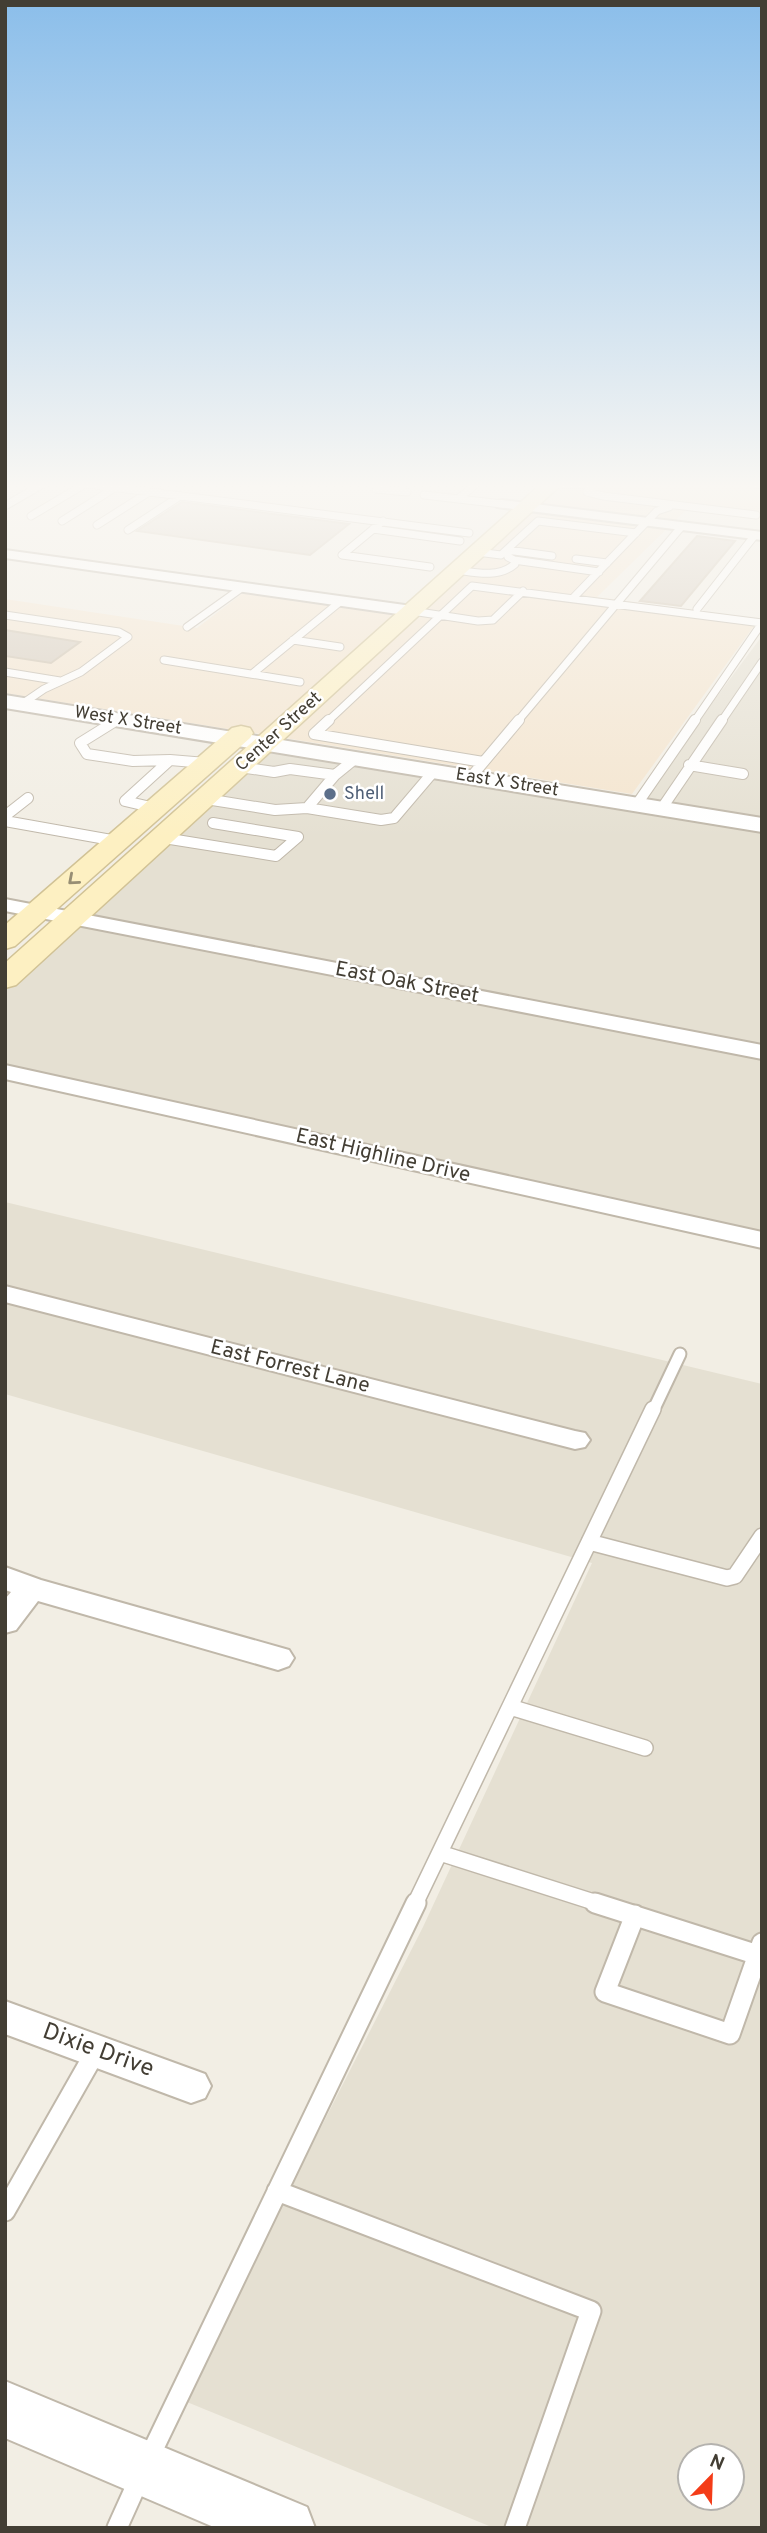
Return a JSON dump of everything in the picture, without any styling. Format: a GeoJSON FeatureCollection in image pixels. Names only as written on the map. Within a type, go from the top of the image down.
{"type":"FeatureCollection","features":[{"type":"Feature","properties":{"kind":"main road","name":"Center Street"},"geometry":{"type":"LineString","coordinates":[[5,940],[54,915],[164,838],[210,811],[240,767],[251,741],[300,682],[355,662],[385,607],[397,602]]}},
{"type":"Feature","properties":{"kind":"main road","name":"Center Street"},"geometry":{"type":"LineString","coordinates":[[5,979],[54,915],[117,841],[206,763],[251,741],[355,662],[423,602]]}},
{"type":"Feature","properties":{"kind":"street"},"geometry":{"type":"LineString","coordinates":[[350,602],[412,611]]}},
{"type":"Feature","properties":{"kind":"street","name":"West X Street"},"geometry":{"type":"LineString","coordinates":[[14,703],[251,741]]}},
{"type":"Feature","properties":{"kind":"street","name":"East X Street"},"geometry":{"type":"LineString","coordinates":[[251,741],[435,771],[477,769],[637,804],[762,825]]}},
{"type":"Feature","properties":{"kind":"street"},"geometry":{"type":"LineString","coordinates":[[5,905],[54,915]]}},
{"type":"Feature","properties":{"kind":"street","name":"East Oak Street"},"geometry":{"type":"LineString","coordinates":[[54,915],[762,1052]]}},
{"type":"Feature","properties":{"kind":"street","name":"East Highline Drive"},"geometry":{"type":"LineString","coordinates":[[5,1072],[762,1241]]}},
{"type":"Feature","properties":{"kind":"street","name":"East Forrest Lane"},"geometry":{"type":"LineString","coordinates":[[5,1294],[575,1440]]}},
{"type":"Feature","properties":{"kind":"street"},"geometry":{"type":"LineString","coordinates":[[5,1622],[18,1583],[278,1658]]}},
{"type":"Feature","properties":{"kind":"street","name":"Dixie Drive"},"geometry":{"type":"LineString","coordinates":[[5,2017],[191,2086]]}},
{"type":"Feature","properties":{"kind":"street"},"geometry":{"type":"LineString","coordinates":[[8,2415],[144,2468],[286,2528]]}},
{"type":"Feature","properties":{"kind":"lane"},"geometry":{"type":"LineString","coordinates":[[187,627],[222,602]]}},
{"type":"Feature","properties":{"kind":"lane"},"geometry":{"type":"LineString","coordinates":[[252,674],[340,602]]}},
{"type":"Feature","properties":{"kind":"lane"},"geometry":{"type":"LineString","coordinates":[[445,602],[440,616],[314,734],[477,769],[617,603]]}},
{"type":"Feature","properties":{"kind":"lane"},"geometry":{"type":"LineString","coordinates":[[412,611],[478,621],[493,620],[511,602]]}},
{"type":"Feature","properties":{"kind":"lane"},"geometry":{"type":"LineString","coordinates":[[611,602],[762,623],[637,804]]}},
{"type":"Feature","properties":{"kind":"lane"},"geometry":{"type":"LineString","coordinates":[[697,609],[702,602]]}},
{"type":"Feature","properties":{"kind":"lane"},"geometry":{"type":"LineString","coordinates":[[5,615],[119,632],[128,637],[81,672],[14,703]]}},
{"type":"Feature","properties":{"kind":"lane"},"geometry":{"type":"LineString","coordinates":[[293,640],[382,670]]}},
{"type":"Feature","properties":{"kind":"lane"},"geometry":{"type":"LineString","coordinates":[[164,660],[300,682]]}},
{"type":"Feature","properties":{"kind":"lane"},"geometry":{"type":"LineString","coordinates":[[662,808],[762,662]]}},
{"type":"Feature","properties":{"kind":"lane"},"geometry":{"type":"LineString","coordinates":[[5,672],[60,681]]}},
{"type":"Feature","properties":{"kind":"lane"},"geometry":{"type":"LineString","coordinates":[[119,719],[80,743],[87,754],[133,761],[206,763]]}},
{"type":"Feature","properties":{"kind":"lane"},"geometry":{"type":"LineString","coordinates":[[307,808],[335,775],[356,758]]}},
{"type":"Feature","properties":{"kind":"lane"},"geometry":{"type":"LineString","coordinates":[[155,808],[125,801],[170,761]]}},
{"type":"Feature","properties":{"kind":"lane"},"geometry":{"type":"LineString","coordinates":[[689,765],[743,774]]}},
{"type":"Feature","properties":{"kind":"lane"},"geometry":{"type":"LineString","coordinates":[[240,767],[274,772],[290,769],[335,775]]}},
{"type":"Feature","properties":{"kind":"lane"},"geometry":{"type":"LineString","coordinates":[[210,811],[307,808],[381,820],[394,818],[435,771]]}},
{"type":"Feature","properties":{"kind":"lane"},"geometry":{"type":"LineString","coordinates":[[5,816],[28,798]]}},
{"type":"Feature","properties":{"kind":"lane"},"geometry":{"type":"LineString","coordinates":[[164,838],[276,856],[298,837],[210,811]]}},
{"type":"Feature","properties":{"kind":"lane"},"geometry":{"type":"LineString","coordinates":[[5,821],[117,841]]}},
{"type":"Feature","properties":{"kind":"lane"},"geometry":{"type":"LineString","coordinates":[[117,2528],[680,1354]]}},
{"type":"Feature","properties":{"kind":"lane"},"geometry":{"type":"LineString","coordinates":[[589,1542],[727,1578],[735,1576],[762,1536]]}},
{"type":"Feature","properties":{"kind":"lane"},"geometry":{"type":"LineString","coordinates":[[510,1707],[645,1748]]}},
{"type":"Feature","properties":{"kind":"lane"},"geometry":{"type":"LineString","coordinates":[[440,1853],[635,1915],[760,1949],[730,2034],[605,1992],[635,1915]]}},
{"type":"Feature","properties":{"kind":"lane"},"geometry":{"type":"LineString","coordinates":[[5,2211],[97,2051]]}},
{"type":"Feature","properties":{"kind":"lane"},"geometry":{"type":"LineString","coordinates":[[277,2191],[591,2311],[516,2528]]}},
{"type":"Feature","properties":{"kind":"shaded area"},"geometry":{"type":"Polygon","coordinates":[[[5,602],[26,602],[197,628],[231,602],[307,602],[418,618],[435,602],[635,602],[759,619],[632,794],[5,693],[5,602]]]}},
{"type":"Feature","properties":{"kind":"shaded area"},"geometry":{"type":"Polygon","coordinates":[[[762,636],[762,1240],[5,1072],[5,979],[265,743],[637,804],[762,636]]]}},
{"type":"Feature","properties":{"kind":"shaded area"},"geometry":{"type":"Polygon","coordinates":[[[5,1202],[762,1384],[762,2528],[494,2528],[182,2400],[423,1927],[592,1563],[5,1394],[5,1202]]]}},
{"type":"Feature","properties":{"kind":"building"},"geometry":{"type":"Polygon","coordinates":[[[650,602],[684,602],[681,606],[650,602]]]}},
{"type":"Feature","properties":{"kind":"building"},"geometry":{"type":"Polygon","coordinates":[[[5,630],[80,642],[51,663],[5,656],[5,630]]]}},
{"type":"Feature","properties":{"kind":"place","name":"Shell"},"geometry":{"type":"Point","coordinates":[330,794]}}]}
